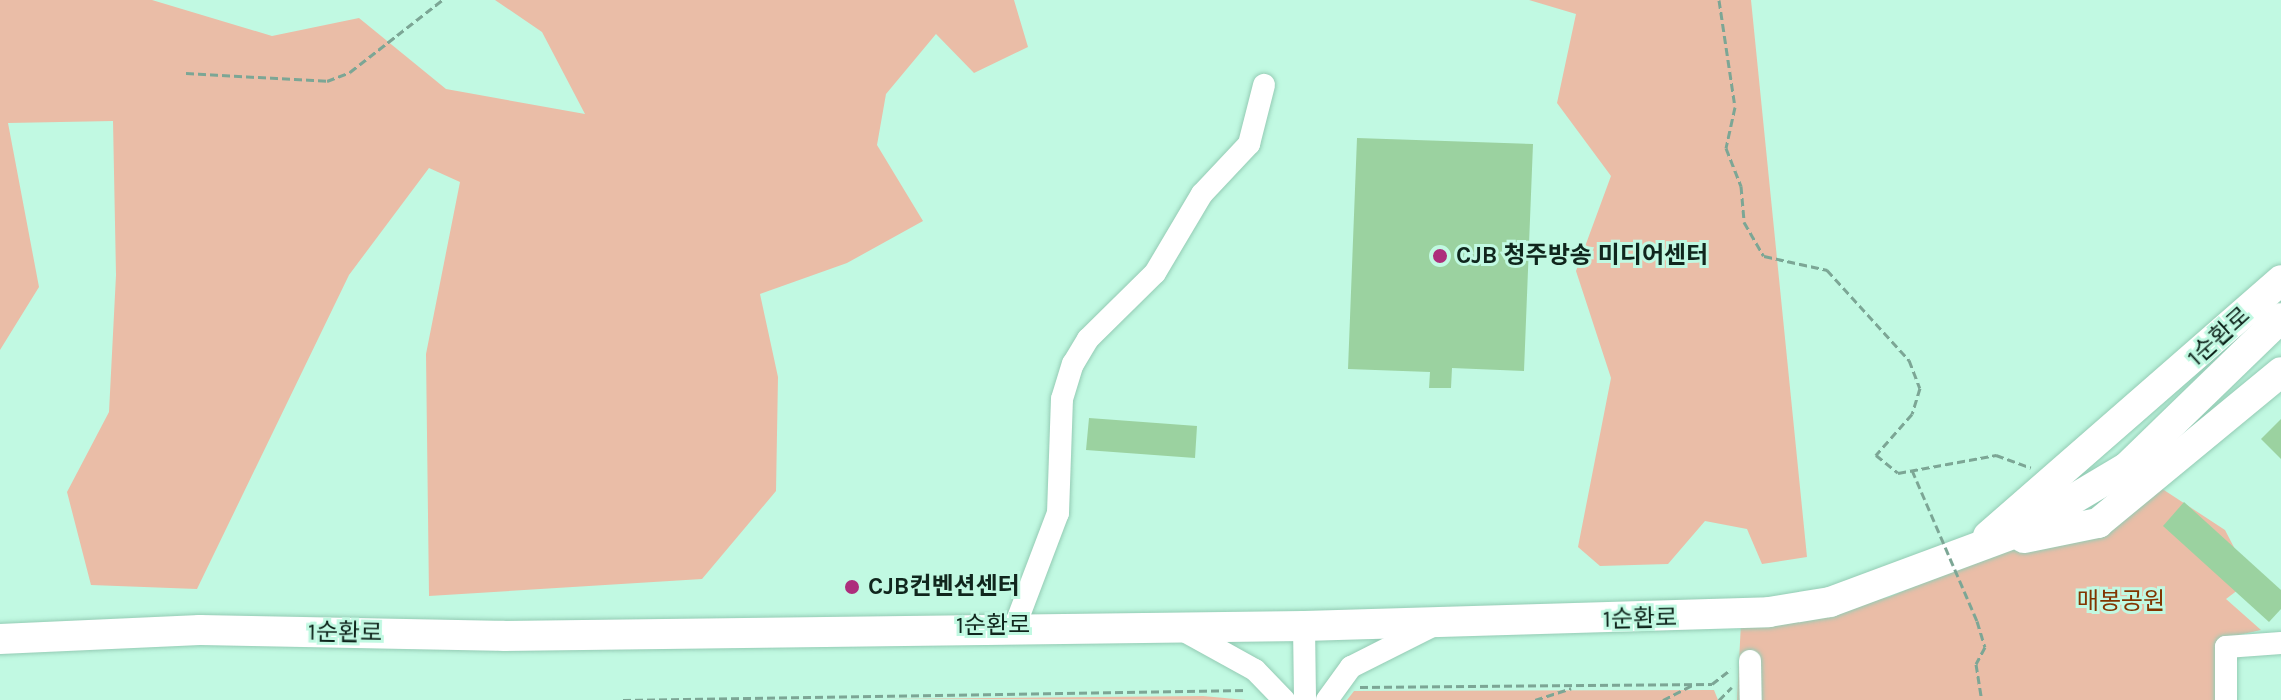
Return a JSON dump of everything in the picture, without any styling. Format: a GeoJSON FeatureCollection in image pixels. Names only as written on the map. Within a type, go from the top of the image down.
{"type":"FeatureCollection","features":[{"type":"Feature","properties":{"kind":"main road","name":"1순환로"},"geometry":{"type":"LineString","coordinates":[[1975,549],[2051,478],[2281,280]]}},
{"type":"Feature","properties":{"kind":"main road","name":"1순환로"},"geometry":{"type":"LineString","coordinates":[[0,639],[185,630],[503,636],[1015,626],[1304,626],[1769,612],[1830,602],[1975,549],[2127,467],[2281,318]]}},
{"type":"Feature","properties":{"kind":"main road"},"geometry":{"type":"LineString","coordinates":[[1975,549],[2098,523],[2281,372]]}},
{"type":"Feature","properties":{"kind":"street"},"geometry":{"type":"LineString","coordinates":[[1015,626],[1058,513],[1062,399],[1073,364],[1169,255],[1202,194],[1249,144],[1264,85]]}},
{"type":"Feature","properties":{"kind":"street"},"geometry":{"type":"LineString","coordinates":[[1335,694],[1351,667],[1438,623]]}},
{"type":"Feature","properties":{"kind":"street"},"geometry":{"type":"LineString","coordinates":[[1175,626],[1255,670],[1284,700]]}},
{"type":"Feature","properties":{"kind":"street"},"geometry":{"type":"LineString","coordinates":[[1304,626],[1305,700]]}},
{"type":"Feature","properties":{"kind":"street"},"geometry":{"type":"LineString","coordinates":[[2226,700],[2226,647],[2281,643]]}},
{"type":"Feature","properties":{"kind":"street"},"geometry":{"type":"LineString","coordinates":[[1745,662],[1751,700]]}},
{"type":"Feature","properties":{"kind":"path"},"geometry":{"type":"LineString","coordinates":[[186,73],[327,81],[350,72],[442,0]]}},
{"type":"Feature","properties":{"kind":"path"},"geometry":{"type":"LineString","coordinates":[[1719,0],[1735,107],[1726,148],[1741,186],[1744,222],[1764,256],[1827,270],[1909,360],[1920,388],[1912,414],[1876,455],[1898,473],[1996,455],[2051,478]]}},
{"type":"Feature","properties":{"kind":"path"},"geometry":{"type":"LineString","coordinates":[[1912,470],[1977,621],[1985,647],[1976,664],[1982,700]]}},
{"type":"Feature","properties":{"kind":"path"},"geometry":{"type":"LineString","coordinates":[[1335,694],[1712,684],[1745,662]]}},
{"type":"Feature","properties":{"kind":"path"},"geometry":{"type":"LineString","coordinates":[[1663,700],[1694,684]]}},
{"type":"Feature","properties":{"kind":"path"},"geometry":{"type":"LineString","coordinates":[[1535,700],[1573,686]]}},
{"type":"Feature","properties":{"kind":"path"},"geometry":{"type":"LineString","coordinates":[[1719,700],[1732,687]]}},
{"type":"Feature","properties":{"kind":"path"},"geometry":{"type":"LineString","coordinates":[[623,700],[1263,690]]}},
{"type":"Feature","properties":{"kind":"green space"},"geometry":{"type":"Polygon","coordinates":[[[0,0],[152,0],[272,36],[359,18],[446,89],[585,114],[542,32],[495,0],[1014,0],[1028,47],[974,73],[936,34],[886,94],[877,145],[923,221],[847,263],[760,294],[778,377],[776,491],[702,579],[429,596],[426,354],[460,182],[429,168],[349,275],[197,589],[91,585],[67,492],[109,412],[116,275],[113,121],[8,123],[39,287],[0,350],[0,0]]]}},
{"type":"Feature","properties":{"kind":"green space"},"geometry":{"type":"Polygon","coordinates":[[[1529,0],[1751,0],[1807,557],[1762,564],[1747,529],[1705,521],[1668,564],[1600,566],[1578,547],[1611,378],[1576,271],[1611,176],[1557,103],[1576,14],[1529,0]]]}},
{"type":"Feature","properties":{"kind":"green space","name":"매봉공원"},"geometry":{"type":"Polygon","coordinates":[[[2141,475],[2225,530],[2251,580],[2226,599],[2261,630],[2221,639],[2220,700],[1737,700],[1741,623],[1889,597],[2081,516],[2141,475]]]}},
{"type":"Feature","properties":{"kind":"green space"},"geometry":{"type":"Polygon","coordinates":[[[1714,690],[1718,700],[1347,700],[1354,691],[1714,690]]]}},
{"type":"Feature","properties":{"kind":"green space"},"geometry":{"type":"Polygon","coordinates":[[[1203,696],[1246,700],[885,699],[1203,696]]]}},
{"type":"Feature","properties":{"kind":"building","name":"CJB 청주방송 미디어센터"},"geometry":{"type":"Polygon","coordinates":[[[1357,138],[1533,144],[1524,371],[1452,368],[1451,388],[1429,388],[1430,372],[1348,369],[1357,138]]]}},
{"type":"Feature","properties":{"kind":"building"},"geometry":{"type":"Polygon","coordinates":[[[1089,418],[1197,426],[1195,458],[1086,450],[1089,418]]]}},
{"type":"Feature","properties":{"kind":"building"},"geometry":{"type":"Polygon","coordinates":[[[2281,419],[2281,459],[2261,439],[2281,419]]]}},
{"type":"Feature","properties":{"kind":"building"},"geometry":{"type":"Polygon","coordinates":[[[2184,502],[2281,590],[2281,609],[2269,622],[2163,526],[2184,502]]]}},
{"type":"Feature","properties":{"kind":"place","name":"CJB 청주방송 미디어센터"},"geometry":{"type":"Point","coordinates":[1440,256]}},
{"type":"Feature","properties":{"kind":"place","name":"CJB컨벤션센터"},"geometry":{"type":"Point","coordinates":[852,587]}}]}
